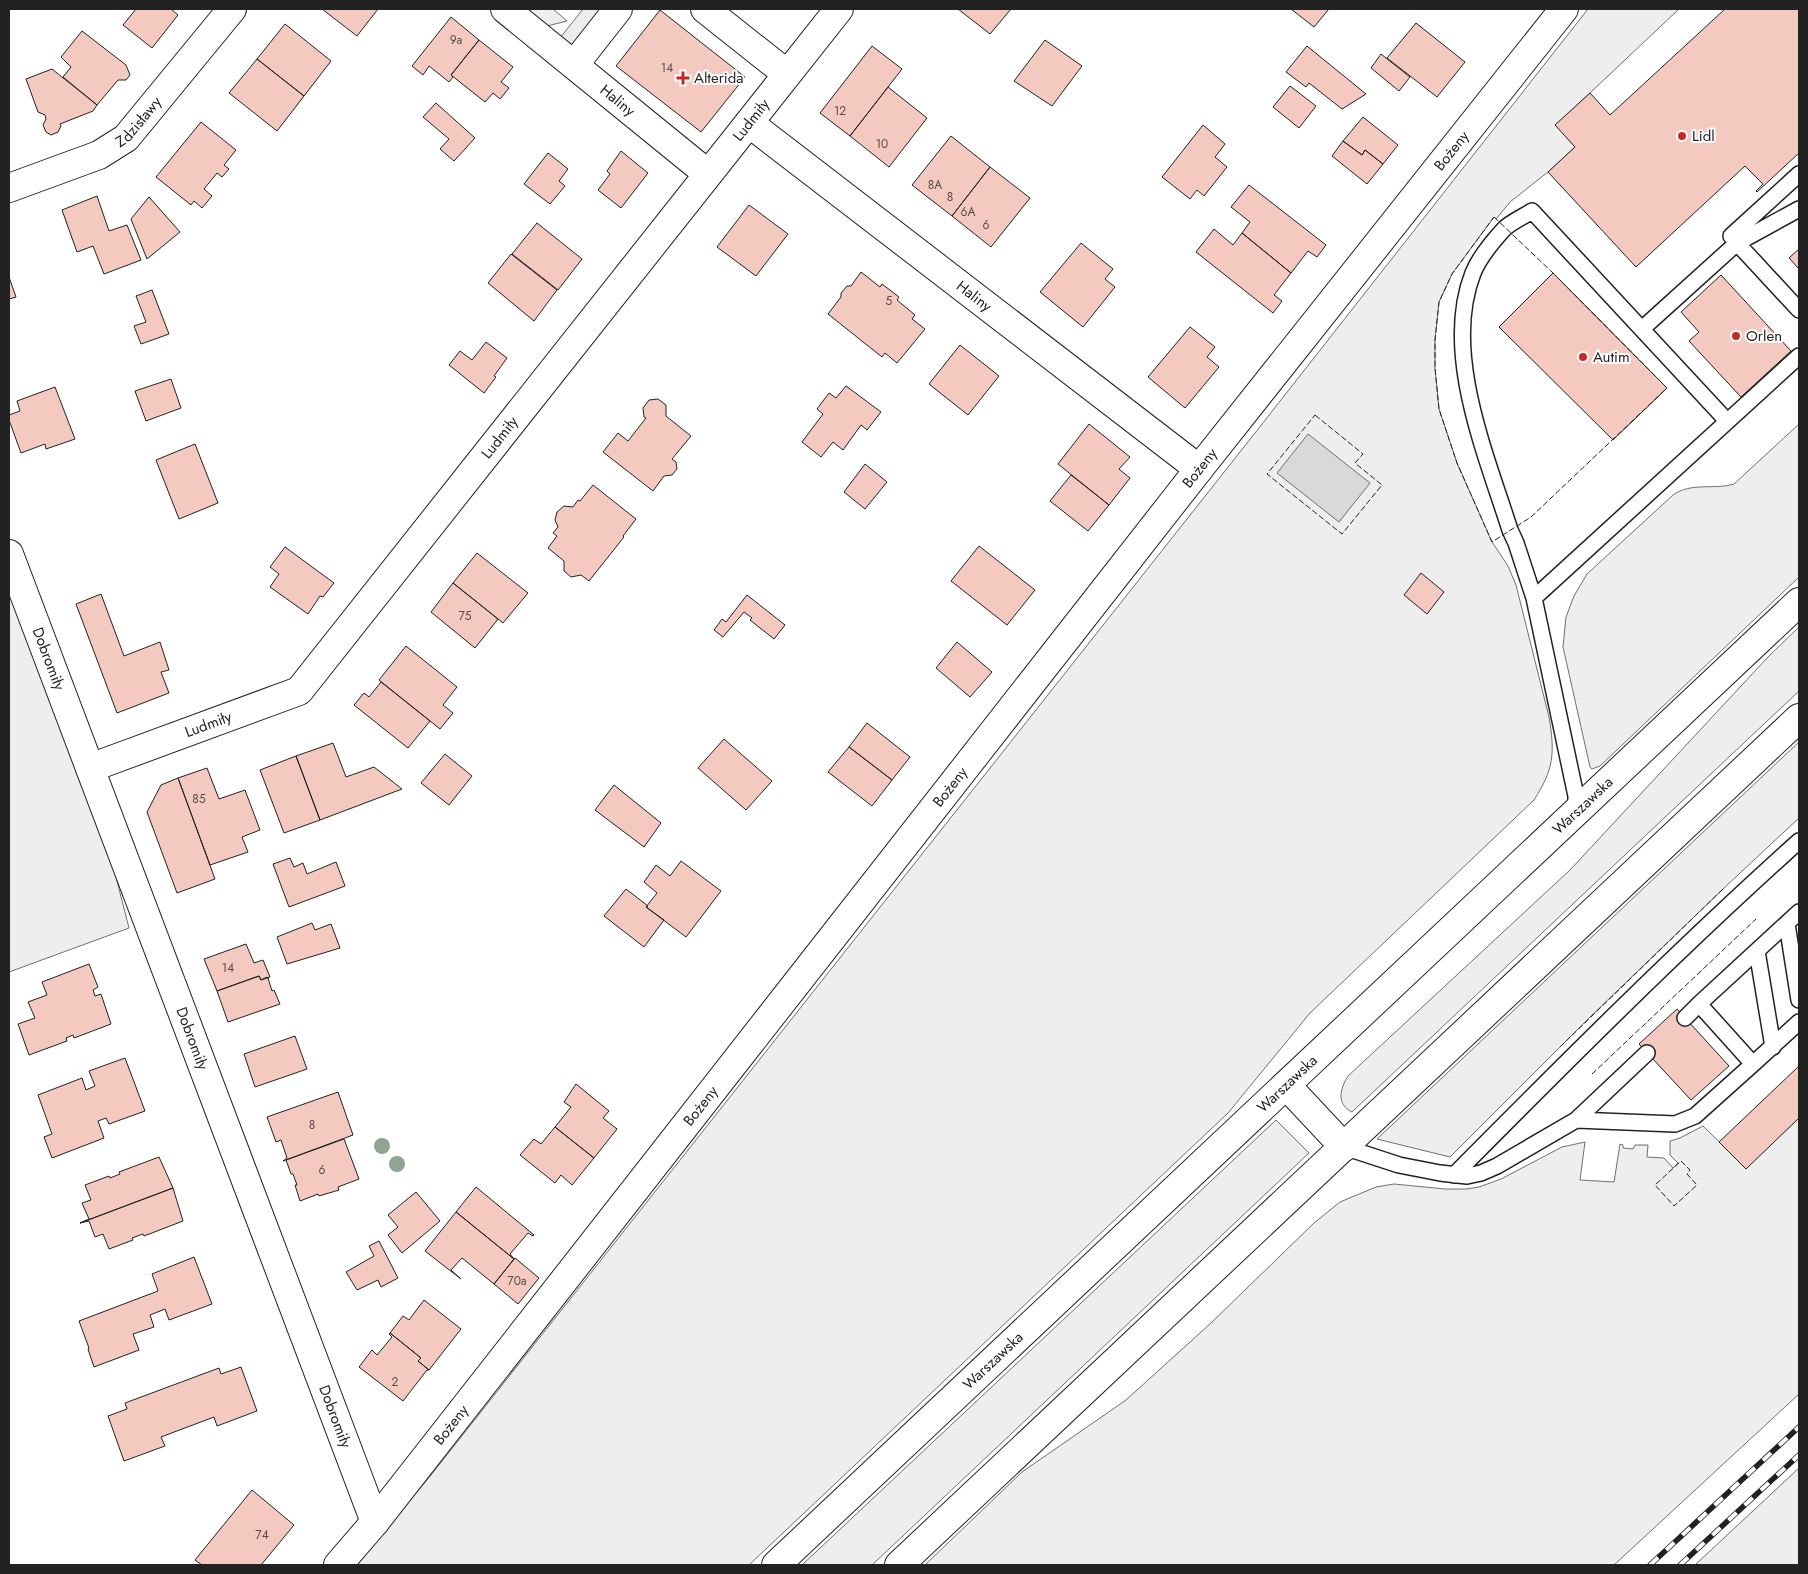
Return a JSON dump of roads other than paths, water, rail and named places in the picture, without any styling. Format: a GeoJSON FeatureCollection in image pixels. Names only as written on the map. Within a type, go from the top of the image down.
{"type":"FeatureCollection","features":[{"type":"Feature","properties":{"kind":"street","name":"Zdzisławy"},"geometry":{"type":"LineString","coordinates":[[9,188],[99,155],[126,138],[232,9]]}},
{"type":"Feature","properties":{"kind":"street","name":"Haliny"},"geometry":{"type":"LineString","coordinates":[[504,9],[708,174]]}},
{"type":"Feature","properties":{"kind":"street"},"geometry":{"type":"LineString","coordinates":[[574,65],[618,9]]}},
{"type":"Feature","properties":{"kind":"street"},"geometry":{"type":"LineString","coordinates":[[705,9],[787,74]]}},
{"type":"Feature","properties":{"kind":"street","name":"Ludmiły"},"geometry":{"type":"LineString","coordinates":[[90,768],[299,691],[839,9]]}},
{"type":"Feature","properties":{"kind":"street","name":"Bożeny"},"geometry":{"type":"LineString","coordinates":[[338,1565],[375,1522],[1200,469],[1564,9]]}},
{"type":"Feature","properties":{"kind":"street","name":"Haliny"},"geometry":{"type":"LineString","coordinates":[[749,123],[1200,469]]}},
{"type":"Feature","properties":{"kind":"street","name":"Dobromiły"},"geometry":{"type":"LineString","coordinates":[[9,554],[375,1522]]}},
{"type":"Feature","properties":{"kind":"street","name":"Warszawska"},"geometry":{"type":"LineString","coordinates":[[776,1565],[1799,602]]}},
{"type":"Feature","properties":{"kind":"street"},"geometry":{"type":"LineString","coordinates":[[899,1565],[1799,718]]}},
{"type":"Feature","properties":{"kind":"street"},"geometry":{"type":"LineString","coordinates":[[1286,1085],[1344,1147]]}},
{"type":"Feature","properties":{"kind":"lane"},"geometry":{"type":"LineString","coordinates":[[1799,174],[1731,236],[1799,310]]}},
{"type":"Feature","properties":{"kind":"lane"},"geometry":{"type":"LineString","coordinates":[[1642,328],[1737,243],[1799,209]]}},
{"type":"Feature","properties":{"kind":"lane"},"geometry":{"type":"LineString","coordinates":[[1562,825],[1572,810],[1576,796],[1534,598],[1476,423],[1463,347],[1463,314],[1474,271],[1505,228],[1532,211],[1728,421]]}},
{"type":"Feature","properties":{"kind":"lane"},"geometry":{"type":"LineString","coordinates":[[1534,598],[1799,356]]}},
{"type":"Feature","properties":{"kind":"lane"},"geometry":{"type":"LineString","coordinates":[[1454,1174],[1588,1040],[1735,899],[1799,841]]}},
{"type":"Feature","properties":{"kind":"lane"},"geometry":{"type":"LineString","coordinates":[[1685,1018],[1799,912]]}},
{"type":"Feature","properties":{"kind":"lane"},"geometry":{"type":"LineString","coordinates":[[1787,924],[1799,1000]]}},
{"type":"Feature","properties":{"kind":"lane"},"geometry":{"type":"LineString","coordinates":[[1757,951],[1773,1046]]}},
{"type":"Feature","properties":{"kind":"lane"},"geometry":{"type":"LineString","coordinates":[[1699,1004],[1753,1064]]}},
{"type":"Feature","properties":{"kind":"lane"},"geometry":{"type":"LineString","coordinates":[[1576,1120],[1675,1124],[1695,1116],[1799,1022]]}},
{"type":"Feature","properties":{"kind":"lane"},"geometry":{"type":"LineString","coordinates":[[1344,1147],[1399,1165],[1466,1176],[1489,1170],[1576,1120],[1648,1053]]}},
{"type":"Feature","properties":{"kind":"railway"},"geometry":{"type":"LineString","coordinates":[[1650,1565],[1799,1427]]}},
{"type":"Feature","properties":{"kind":"railway"},"geometry":{"type":"LineString","coordinates":[[1680,1565],[1799,1455]]}},
{"type":"Feature","properties":{"kind":"place","name":"Alterida"},"geometry":{"type":"Point","coordinates":[683,78]}},
{"type":"Feature","properties":{"kind":"place","name":"Lidl"},"geometry":{"type":"Point","coordinates":[1682,136]}},
{"type":"Feature","properties":{"kind":"place","name":"Orlen"},"geometry":{"type":"Point","coordinates":[1736,336]}},
{"type":"Feature","properties":{"kind":"place","name":"Autim"},"geometry":{"type":"Point","coordinates":[1583,357]}}]}
